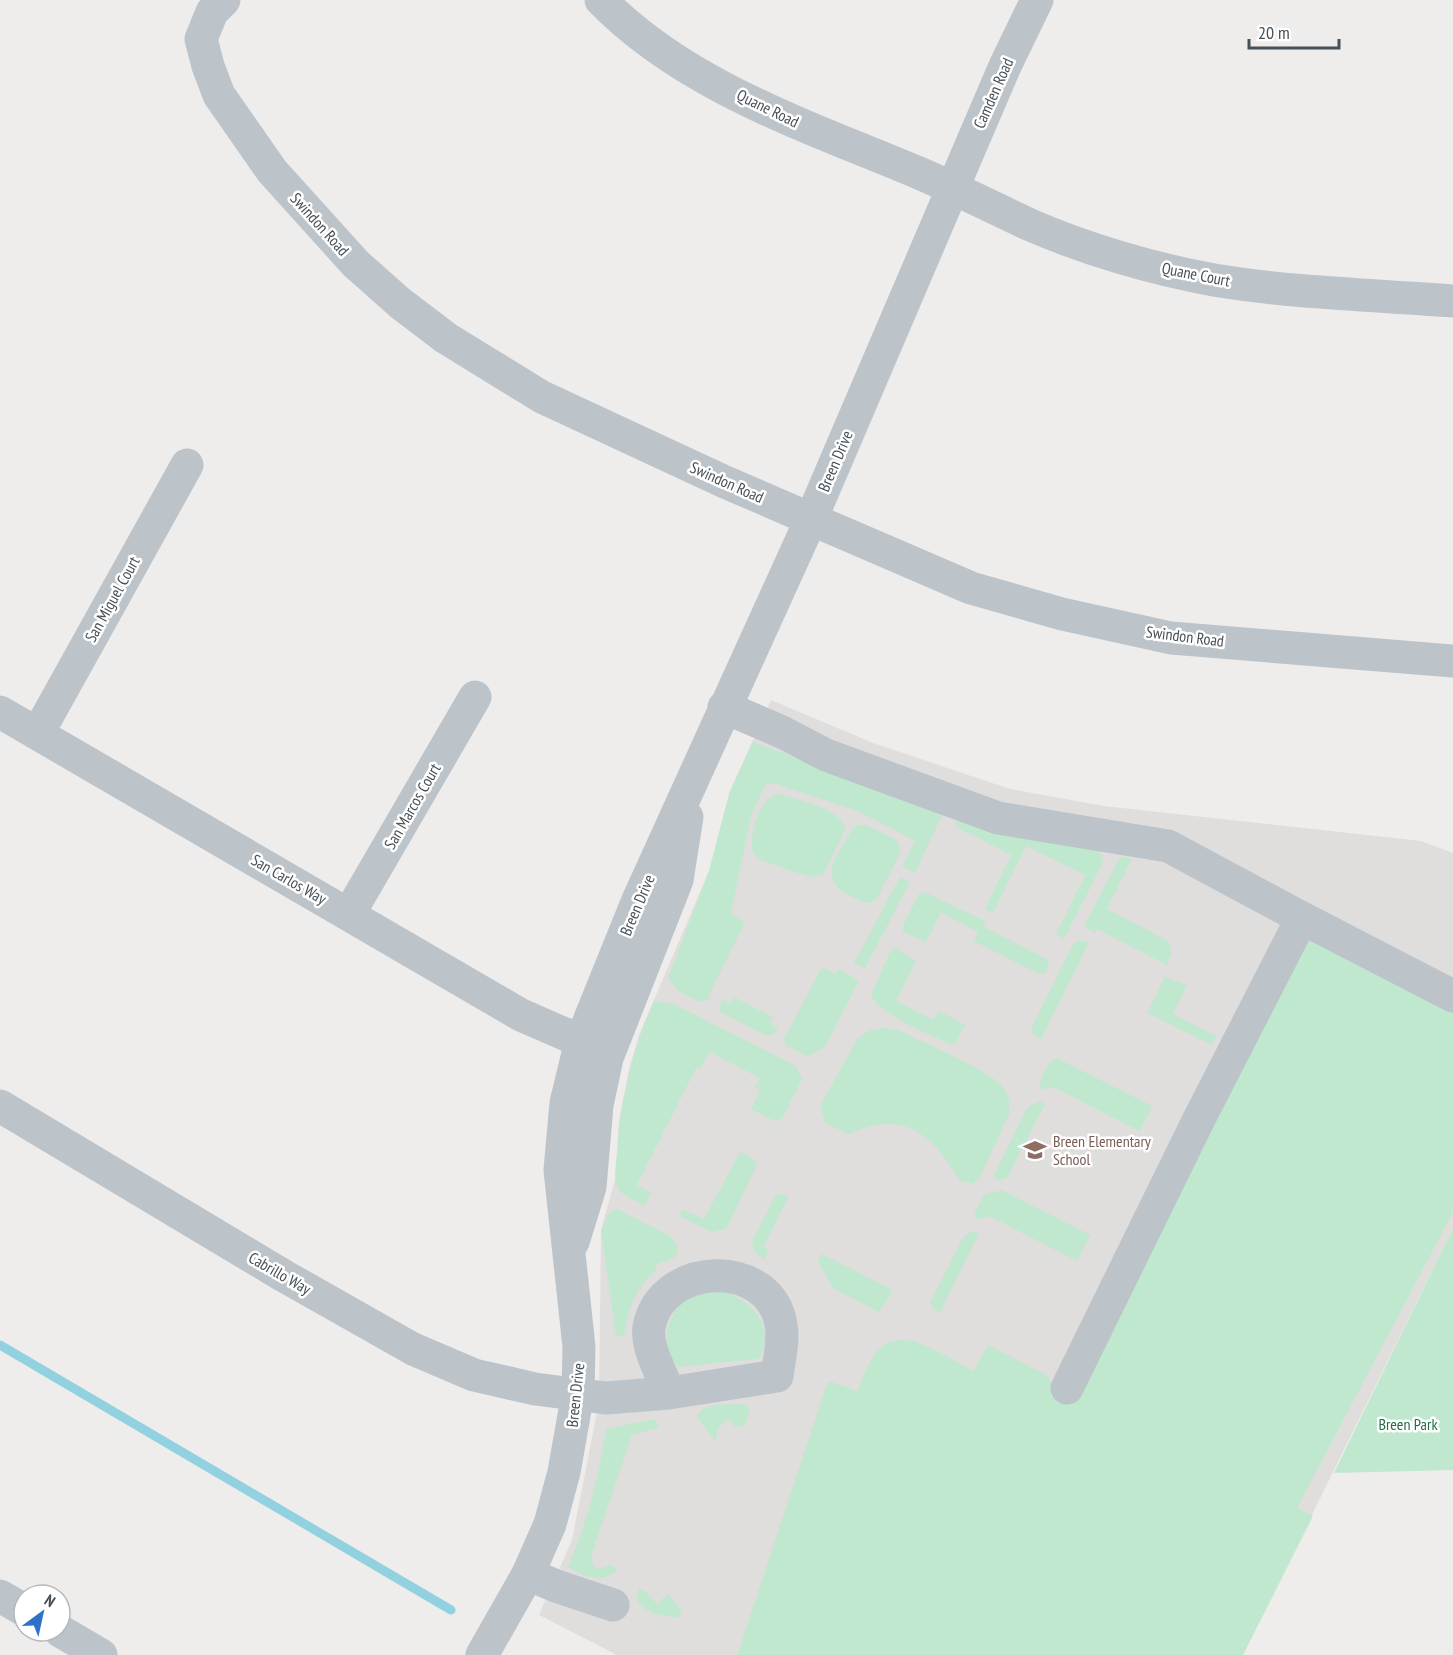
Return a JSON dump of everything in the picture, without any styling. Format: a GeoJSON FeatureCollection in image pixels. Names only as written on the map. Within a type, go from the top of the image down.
{"type":"FeatureCollection","features":[{"type":"Feature","properties":{"kind":"street","name":"Swindon Road"},"geometry":{"type":"LineString","coordinates":[[224,0],[212,12],[201,39],[219,94],[272,171],[356,264],[446,338],[542,396],[725,482],[812,517],[971,588],[1062,614],[1171,638],[1453,661]]}},
{"type":"Feature","properties":{"kind":"street","name":"Quane Road"},"geometry":{"type":"LineString","coordinates":[[601,0],[623,23],[689,68],[780,116],[952,188]]}},
{"type":"Feature","properties":{"kind":"street","name":"Camden Road"},"geometry":{"type":"LineString","coordinates":[[952,188],[1005,66],[1037,0]]}},
{"type":"Feature","properties":{"kind":"street","name":"Breen Drive"},"geometry":{"type":"LineString","coordinates":[[482,1655],[528,1574],[550,1524],[564,1472],[578,1393],[579,1347],[560,1170],[566,1103],[581,1041],[638,900],[812,517],[952,188]]}},
{"type":"Feature","properties":{"kind":"street","name":"Quane Court"},"geometry":{"type":"LineString","coordinates":[[952,188],[1031,225],[1140,263],[1214,280],[1453,301]]}},
{"type":"Feature","properties":{"kind":"street","name":"San Miguel Court"},"geometry":{"type":"LineString","coordinates":[[38,733],[187,465]]}},
{"type":"Feature","properties":{"kind":"street","name":"San Marcos Court"},"geometry":{"type":"LineString","coordinates":[[349,914],[475,697]]}},
{"type":"Feature","properties":{"kind":"street"},"geometry":{"type":"LineString","coordinates":[[724,707],[784,733],[826,755],[998,818],[1168,846],[1453,996]]}},
{"type":"Feature","properties":{"kind":"street","name":"San Carlos Way"},"geometry":{"type":"LineString","coordinates":[[0,712],[522,1015],[581,1041]]}},
{"type":"Feature","properties":{"kind":"street"},"geometry":{"type":"LineString","coordinates":[[568,1258],[590,1186],[597,1105],[607,1058],[677,880],[694,775]]}},
{"type":"Feature","properties":{"kind":"street"},"geometry":{"type":"LineString","coordinates":[[1066,1388],[1198,1121],[1302,918]]}},
{"type":"Feature","properties":{"kind":"street","name":"Cabrillo Way"},"geometry":{"type":"LineString","coordinates":[[0,1106],[284,1276],[414,1349],[474,1375],[535,1389],[606,1398],[669,1393]]}},
{"type":"Feature","properties":{"kind":"street"},"geometry":{"type":"LineString","coordinates":[[722,1274],[739,1279],[766,1296],[781,1325],[777,1376],[669,1393],[650,1341],[649,1328],[663,1300],[676,1286],[708,1275],[722,1274]]}},
{"type":"Feature","properties":{"kind":"street"},"geometry":{"type":"LineString","coordinates":[[528,1574],[613,1605]]}},
{"type":"Feature","properties":{"kind":"street"},"geometry":{"type":"LineString","coordinates":[[72,1638],[101,1655]]}},
{"type":"Feature","properties":{"kind":"shaded area","name":"Breen Elementary School"},"geometry":{"type":"Polygon","coordinates":[[[771,700],[873,743],[1010,789],[1104,806],[1421,841],[1453,853],[1453,1228],[1243,1655],[617,1655],[539,1615],[572,1540],[599,1402],[601,1230],[615,1179],[619,1120],[629,1069],[639,1035],[709,871],[730,791],[771,700]]]}},
{"type":"Feature","properties":{"kind":"green space"},"geometry":{"type":"Polygon","coordinates":[[[753,742],[943,813],[915,873],[902,866],[915,841],[858,811],[773,783],[765,785],[751,816],[731,914],[745,922],[710,993],[710,999],[700,1002],[677,990],[668,978],[709,871],[730,791],[753,742]]]}},
{"type":"Feature","properties":{"kind":"green space"},"geometry":{"type":"Polygon","coordinates":[[[780,794],[829,811],[843,823],[845,830],[823,875],[810,877],[760,860],[753,853],[752,837],[761,808],[773,796],[780,794]]]}},
{"type":"Feature","properties":{"kind":"green space"},"geometry":{"type":"Polygon","coordinates":[[[957,821],[991,832],[1100,851],[1103,862],[1064,939],[1056,934],[1085,875],[1026,846],[993,913],[985,909],[1011,855],[955,826],[957,821]]]}},
{"type":"Feature","properties":{"kind":"green space"},"geometry":{"type":"Polygon","coordinates":[[[865,825],[897,840],[901,852],[876,900],[868,903],[841,890],[834,883],[832,875],[837,856],[851,831],[856,826],[865,825]]]}},
{"type":"Feature","properties":{"kind":"green space"},"geometry":{"type":"Polygon","coordinates":[[[1120,857],[1132,859],[1107,909],[1168,941],[1172,949],[1167,965],[1097,929],[1094,933],[1084,926],[1120,857]]]}},
{"type":"Feature","properties":{"kind":"green space"},"geometry":{"type":"Polygon","coordinates":[[[900,877],[910,882],[865,968],[854,963],[900,877]]]}},
{"type":"Feature","properties":{"kind":"green space"},"geometry":{"type":"Polygon","coordinates":[[[925,892],[985,921],[984,927],[1049,960],[1046,973],[1039,974],[974,941],[978,932],[941,913],[926,942],[903,932],[903,926],[919,894],[925,892]]]}},
{"type":"Feature","properties":{"kind":"green space"},"geometry":{"type":"Polygon","coordinates":[[[1298,903],[1453,980],[1453,1212],[1297,1508],[1313,1516],[1243,1655],[737,1655],[828,1381],[858,1391],[868,1366],[879,1350],[891,1342],[905,1340],[920,1343],[974,1371],[988,1345],[1047,1375],[1052,1385],[1298,903]]]}},
{"type":"Feature","properties":{"kind":"green space"},"geometry":{"type":"Polygon","coordinates":[[[1080,940],[1089,942],[1041,1039],[1033,1035],[1031,1029],[1073,944],[1080,940]]]}},
{"type":"Feature","properties":{"kind":"green space"},"geometry":{"type":"Polygon","coordinates":[[[896,948],[916,961],[896,1001],[934,1020],[939,1011],[965,1025],[955,1044],[949,1044],[894,1017],[876,1003],[871,995],[890,952],[896,948]]]}},
{"type":"Feature","properties":{"kind":"green space"},"geometry":{"type":"Polygon","coordinates":[[[822,967],[836,974],[838,969],[859,980],[825,1047],[807,1056],[786,1045],[784,1039],[822,967]]]}},
{"type":"Feature","properties":{"kind":"green space"},"geometry":{"type":"Polygon","coordinates":[[[1165,977],[1187,985],[1173,1014],[1216,1036],[1212,1045],[1147,1013],[1165,977]]]}},
{"type":"Feature","properties":{"kind":"green space"},"geometry":{"type":"Polygon","coordinates":[[[734,997],[773,1017],[770,1023],[778,1028],[774,1034],[767,1036],[720,1012],[721,999],[730,1003],[734,997]]]}},
{"type":"Feature","properties":{"kind":"green space"},"geometry":{"type":"Polygon","coordinates":[[[654,1001],[674,1004],[796,1066],[802,1079],[782,1119],[774,1121],[751,1109],[760,1090],[755,1087],[760,1078],[709,1052],[700,1069],[696,1068],[637,1185],[651,1193],[645,1206],[618,1188],[615,1173],[628,1077],[639,1039],[654,1001]]]}},
{"type":"Feature","properties":{"kind":"green space"},"geometry":{"type":"Polygon","coordinates":[[[882,1028],[898,1030],[967,1063],[992,1078],[1005,1090],[1010,1105],[1009,1114],[979,1179],[972,1184],[959,1180],[943,1156],[924,1136],[901,1125],[887,1124],[868,1127],[849,1134],[825,1123],[820,1106],[858,1038],[870,1030],[882,1028]]]}},
{"type":"Feature","properties":{"kind":"green space"},"geometry":{"type":"Polygon","coordinates":[[[1056,1058],[1152,1106],[1140,1131],[1053,1087],[1041,1090],[1044,1072],[1056,1058]]]}},
{"type":"Feature","properties":{"kind":"green space"},"geometry":{"type":"Polygon","coordinates":[[[1039,1101],[1045,1104],[1007,1178],[997,1181],[994,1175],[1027,1108],[1039,1101]]]}},
{"type":"Feature","properties":{"kind":"green space"},"geometry":{"type":"Polygon","coordinates":[[[740,1152],[755,1160],[757,1165],[726,1229],[712,1232],[679,1216],[683,1209],[704,1219],[740,1152]]]}},
{"type":"Feature","properties":{"kind":"green space"},"geometry":{"type":"Polygon","coordinates":[[[1002,1190],[1090,1235],[1077,1261],[989,1216],[979,1220],[976,1218],[975,1211],[985,1194],[1002,1190]]]}},
{"type":"Feature","properties":{"kind":"green space"},"geometry":{"type":"Polygon","coordinates":[[[779,1194],[789,1196],[763,1247],[769,1250],[764,1260],[754,1251],[752,1241],[775,1196],[779,1194]]]}},
{"type":"Feature","properties":{"kind":"green space"},"geometry":{"type":"Polygon","coordinates":[[[617,1209],[672,1237],[678,1249],[676,1257],[655,1265],[657,1269],[634,1298],[625,1334],[620,1337],[616,1335],[601,1230],[609,1213],[617,1209]]]}},
{"type":"Feature","properties":{"kind":"green space","name":"Breen Park"},"geometry":{"type":"Polygon","coordinates":[[[1453,1228],[1453,1470],[1334,1473],[1453,1228]]]}},
{"type":"Feature","properties":{"kind":"green space"},"geometry":{"type":"Polygon","coordinates":[[[973,1231],[979,1234],[940,1312],[933,1309],[930,1302],[964,1236],[973,1231]]]}},
{"type":"Feature","properties":{"kind":"green space"},"geometry":{"type":"Polygon","coordinates":[[[822,1254],[893,1290],[879,1312],[833,1288],[818,1261],[822,1254]]]}},
{"type":"Feature","properties":{"kind":"green space"},"geometry":{"type":"Polygon","coordinates":[[[720,1290],[742,1300],[758,1315],[765,1335],[759,1359],[678,1367],[667,1348],[668,1326],[673,1316],[687,1298],[697,1293],[720,1290]]]}},
{"type":"Feature","properties":{"kind":"green space"},"geometry":{"type":"Polygon","coordinates":[[[745,1404],[750,1410],[745,1426],[736,1427],[728,1419],[719,1427],[715,1441],[697,1417],[705,1408],[711,1406],[745,1404]]]}},
{"type":"Feature","properties":{"kind":"green space"},"geometry":{"type":"Polygon","coordinates":[[[654,1419],[658,1424],[657,1428],[632,1435],[591,1556],[595,1569],[611,1565],[617,1570],[605,1577],[593,1578],[568,1567],[592,1499],[606,1429],[654,1419]]]}},
{"type":"Feature","properties":{"kind":"green space"},"geometry":{"type":"Polygon","coordinates":[[[639,1589],[644,1590],[657,1604],[668,1594],[681,1609],[681,1614],[678,1617],[672,1617],[648,1611],[636,1598],[639,1589]]]}},
{"type":"Feature","properties":{"kind":"waterway"},"geometry":{"type":"LineString","coordinates":[[0,1345],[451,1610]]}},
{"type":"Feature","properties":{"kind":"place","name":"Breen Elementary School"},"geometry":{"type":"Point","coordinates":[1035,1150]}}]}
